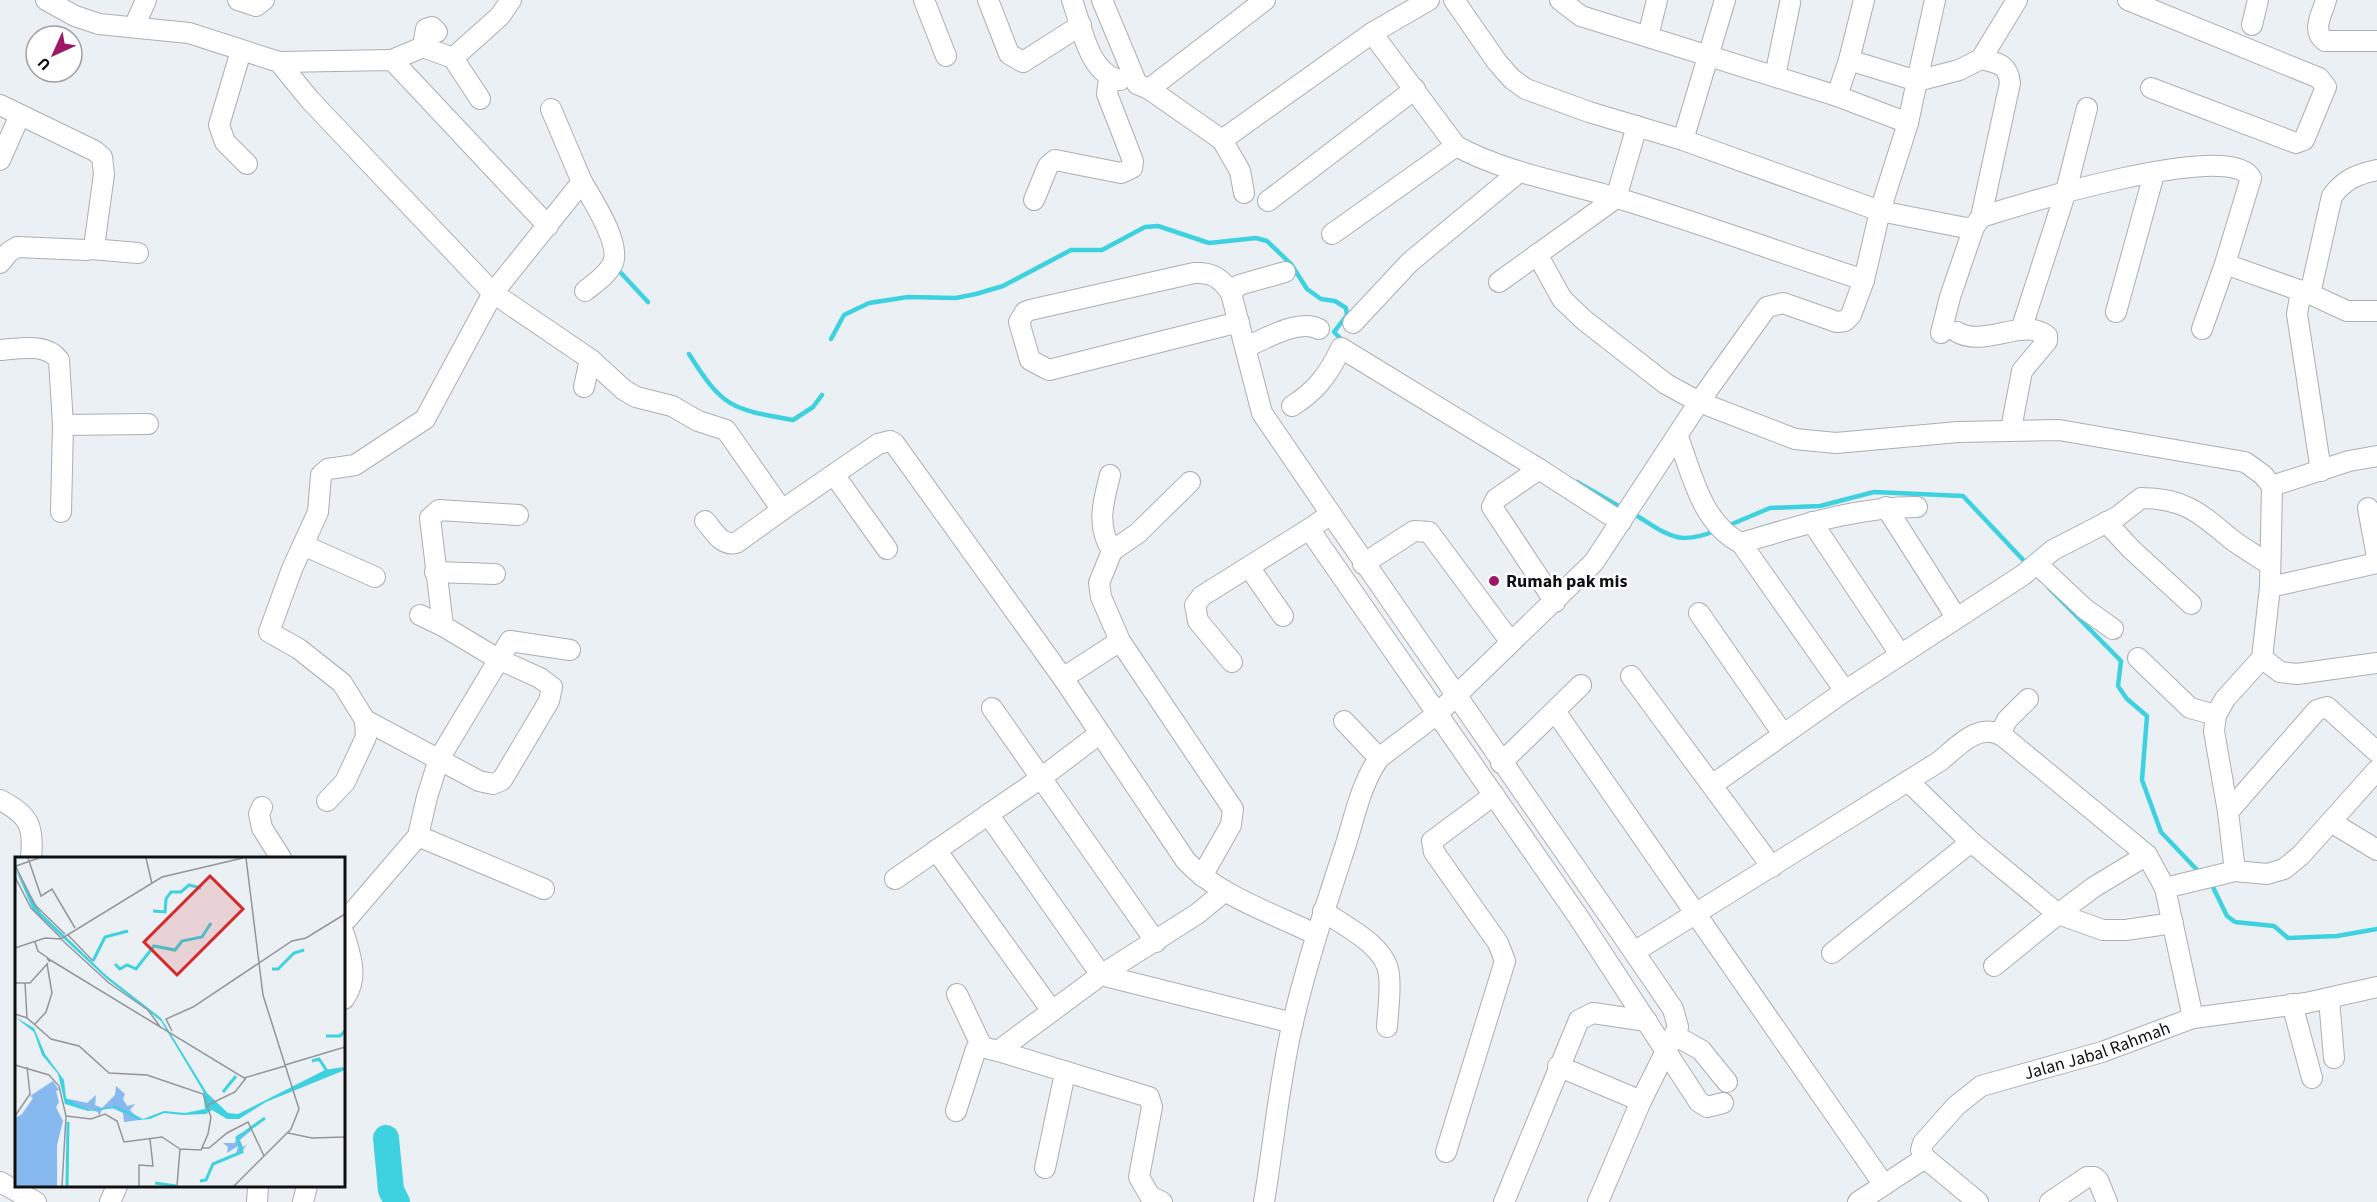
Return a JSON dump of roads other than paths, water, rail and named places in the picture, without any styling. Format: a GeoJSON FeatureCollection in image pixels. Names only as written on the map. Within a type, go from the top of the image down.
{"type":"FeatureCollection","features":[{"type":"Feature","properties":{"kind":"street"},"geometry":{"type":"LineString","coordinates":[[46,0],[66,12],[99,24],[189,33],[279,62],[392,60],[423,47],[453,58],[480,99]]}},
{"type":"Feature","properties":{"kind":"street"},"geometry":{"type":"LineString","coordinates":[[134,27],[146,0]]}},
{"type":"Feature","properties":{"kind":"street"},"geometry":{"type":"LineString","coordinates":[[238,0],[256,6],[264,0]]}},
{"type":"Feature","properties":{"kind":"street"},"geometry":{"type":"LineString","coordinates":[[453,58],[500,16],[511,0]]}},
{"type":"Feature","properties":{"kind":"street"},"geometry":{"type":"LineString","coordinates":[[924,0],[946,56]]}},
{"type":"Feature","properties":{"kind":"street"},"geometry":{"type":"LineString","coordinates":[[988,0],[1009,54],[1023,62],[1081,25]]}},
{"type":"Feature","properties":{"kind":"street"},"geometry":{"type":"LineString","coordinates":[[1072,0],[1095,62],[1109,78],[1143,86],[1222,140],[1240,171],[1244,193]]}},
{"type":"Feature","properties":{"kind":"street"},"geometry":{"type":"LineString","coordinates":[[1143,86],[1265,0]]}},
{"type":"Feature","properties":{"kind":"street"},"geometry":{"type":"LineString","coordinates":[[1222,140],[1372,33],[1429,0]]}},
{"type":"Feature","properties":{"kind":"street"},"geometry":{"type":"LineString","coordinates":[[1454,0],[1497,62],[1512,79],[1526,89],[1683,140],[1880,211],[1978,222],[2066,191],[2112,180],[2204,166],[2233,167],[2249,173],[2252,178],[2202,329]]}},
{"type":"Feature","properties":{"kind":"street"},"geometry":{"type":"LineString","coordinates":[[1560,0],[1648,36],[1837,96],[1908,123]]}},
{"type":"Feature","properties":{"kind":"street"},"geometry":{"type":"LineString","coordinates":[[1648,36],[1657,0]]}},
{"type":"Feature","properties":{"kind":"street"},"geometry":{"type":"LineString","coordinates":[[1683,140],[1725,0]]}},
{"type":"Feature","properties":{"kind":"street"},"geometry":{"type":"LineString","coordinates":[[1837,96],[1849,60],[1864,0]]}},
{"type":"Feature","properties":{"kind":"street"},"geometry":{"type":"LineString","coordinates":[[1264,1202],[1293,1023],[1315,934],[1360,791],[1379,758],[1437,714],[1594,562],[1699,402],[1767,307],[1783,303],[1838,322],[1845,321],[1851,315],[1864,280],[1880,211],[1908,123],[1935,0]]}},
{"type":"Feature","properties":{"kind":"street"},"geometry":{"type":"LineString","coordinates":[[1849,60],[1917,81],[1959,70],[1981,59],[2018,0]]}},
{"type":"Feature","properties":{"kind":"street"},"geometry":{"type":"LineString","coordinates":[[2128,0],[2319,78],[2326,87],[2304,140],[2296,143],[2151,88]]}},
{"type":"Feature","properties":{"kind":"street"},"geometry":{"type":"LineString","coordinates":[[2252,25],[2258,0]]}},
{"type":"Feature","properties":{"kind":"street"},"geometry":{"type":"LineString","coordinates":[[2326,0],[2318,27],[2320,37],[2325,40],[2377,41]]}},
{"type":"Feature","properties":{"kind":"street"},"geometry":{"type":"LineString","coordinates":[[1106,2],[1143,86]]}},
{"type":"Feature","properties":{"kind":"street"},"geometry":{"type":"LineString","coordinates":[[1775,76],[1790,3]]}},
{"type":"Feature","properties":{"kind":"street"},"geometry":{"type":"LineString","coordinates":[[423,47],[426,29],[432,27],[437,32]]}},
{"type":"Feature","properties":{"kind":"street"},"geometry":{"type":"LineString","coordinates":[[1372,33],[1456,146],[1519,172],[1616,198],[1864,280]]}},
{"type":"Feature","properties":{"kind":"street"},"geometry":{"type":"LineString","coordinates":[[241,51],[219,125],[225,142],[248,164]]}},
{"type":"Feature","properties":{"kind":"street"},"geometry":{"type":"LineString","coordinates":[[1981,59],[2003,65],[2009,72],[2010,83],[1978,222],[1950,297],[1949,332],[1975,338],[2021,330],[2043,332],[2048,338],[2022,370],[2011,429]]}},
{"type":"Feature","properties":{"kind":"street"},"geometry":{"type":"LineString","coordinates":[[392,60],[548,226]]}},
{"type":"Feature","properties":{"kind":"street"},"geometry":{"type":"LineString","coordinates":[[279,62],[310,100],[493,292],[590,359],[612,381],[636,397],[672,406],[698,421],[726,430],[783,510]]}},
{"type":"Feature","properties":{"kind":"street"},"geometry":{"type":"LineString","coordinates":[[1034,200],[1048,166],[1055,160],[1121,173],[1132,168],[1133,161],[1107,94],[1109,78]]}},
{"type":"Feature","properties":{"kind":"street"},"geometry":{"type":"LineString","coordinates":[[1268,201],[1415,89]]}},
{"type":"Feature","properties":{"kind":"street"},"geometry":{"type":"LineString","coordinates":[[0,105],[95,151],[102,158],[104,174],[97,241],[91,249]]}},
{"type":"Feature","properties":{"kind":"street"},"geometry":{"type":"LineString","coordinates":[[2021,330],[2066,191],[2087,108]]}},
{"type":"Feature","properties":{"kind":"street"},"geometry":{"type":"LineString","coordinates":[[551,109],[582,182],[608,231],[615,252],[613,263],[600,279],[585,291]]}},
{"type":"Feature","properties":{"kind":"street"},"geometry":{"type":"LineString","coordinates":[[0,160],[20,115]]}},
{"type":"Feature","properties":{"kind":"street"},"geometry":{"type":"LineString","coordinates":[[1499,282],[1616,198],[1637,126]]}},
{"type":"Feature","properties":{"kind":"street"},"geometry":{"type":"LineString","coordinates":[[1332,234],[1456,146]]}},
{"type":"Feature","properties":{"kind":"street"},"geometry":{"type":"LineString","coordinates":[[2321,471],[2296,314],[2305,293],[2332,196],[2340,185],[2358,174],[2377,171]]}},
{"type":"Feature","properties":{"kind":"street"},"geometry":{"type":"LineString","coordinates":[[1353,323],[1410,262],[1519,172]]}},
{"type":"Feature","properties":{"kind":"street"},"geometry":{"type":"LineString","coordinates":[[2116,312],[2154,174]]}},
{"type":"Feature","properties":{"kind":"street"},"geometry":{"type":"LineString","coordinates":[[327,801],[341,788],[351,769],[366,737],[365,720],[342,683],[299,649],[270,633],[318,512],[321,475],[328,469],[355,465],[415,428],[425,419],[493,292],[582,182]]}},
{"type":"Feature","properties":{"kind":"street"},"geometry":{"type":"LineString","coordinates":[[0,263],[9,252],[17,247],[138,253]]}},
{"type":"Feature","properties":{"kind":"street"},"geometry":{"type":"LineString","coordinates":[[1537,254],[1553,287],[1584,320],[1666,384],[1699,402],[1783,435],[1820,442],[2011,429],[2059,430],[2135,445],[2245,462],[2263,474],[2272,486],[2270,587],[2262,658],[2229,695],[2217,715],[2214,730],[2228,812],[2216,875]]}},
{"type":"Feature","properties":{"kind":"street"},"geometry":{"type":"LineString","coordinates":[[2225,264],[2347,311],[2377,311]]}},
{"type":"Feature","properties":{"kind":"street"},"geometry":{"type":"LineString","coordinates":[[1231,293],[1239,285],[1285,272]]}},
{"type":"Feature","properties":{"kind":"street"},"geometry":{"type":"LineString","coordinates":[[1239,322],[1049,370],[1040,368],[1030,360],[1019,322],[1025,312],[1030,309],[1194,273],[1208,273],[1217,276],[1231,293],[1246,347],[1262,413],[1363,564],[1673,1009],[1678,1023],[1671,1043],[1641,1101],[1598,1202]]}},
{"type":"Feature","properties":{"kind":"street"},"geometry":{"type":"LineString","coordinates":[[1246,347],[1299,326],[1312,326],[1319,329]]}},
{"type":"Feature","properties":{"kind":"street"},"geometry":{"type":"LineString","coordinates":[[0,350],[41,348],[55,354],[61,367],[63,425],[61,512]]}},
{"type":"Feature","properties":{"kind":"street"},"geometry":{"type":"LineString","coordinates":[[1292,406],[1320,385],[1331,370],[1341,348],[1539,469],[1628,513]]}},
{"type":"Feature","properties":{"kind":"street"},"geometry":{"type":"LineString","coordinates":[[584,387],[590,359]]}},
{"type":"Feature","properties":{"kind":"street"},"geometry":{"type":"LineString","coordinates":[[63,425],[148,424]]}},
{"type":"Feature","properties":{"kind":"street"},"geometry":{"type":"LineString","coordinates":[[1678,437],[1709,516],[1735,540],[1845,691]]}},
{"type":"Feature","properties":{"kind":"street"},"geometry":{"type":"LineString","coordinates":[[705,521],[720,539],[730,544],[736,543],[878,444],[890,441],[894,443],[1063,678],[1179,853],[1202,876],[1225,891],[1315,934]]}},
{"type":"Feature","properties":{"kind":"street"},"geometry":{"type":"LineString","coordinates":[[2272,486],[2349,461],[2377,456]]}},
{"type":"Feature","properties":{"kind":"street"},"geometry":{"type":"LineString","coordinates":[[1539,469],[1496,499],[1492,507],[1555,602]]}},
{"type":"Feature","properties":{"kind":"street"},"geometry":{"type":"LineString","coordinates":[[1110,475],[1101,522],[1102,532],[1112,551]]}},
{"type":"Feature","properties":{"kind":"street"},"geometry":{"type":"LineString","coordinates":[[835,476],[887,549]]}},
{"type":"Feature","properties":{"kind":"street"},"geometry":{"type":"LineString","coordinates":[[1190,482],[1138,534],[1112,551],[1099,584],[1101,597],[1120,641],[1232,805],[1234,814],[1231,825],[1202,876]]}},
{"type":"Feature","properties":{"kind":"street"},"geometry":{"type":"LineString","coordinates":[[1712,785],[1845,691],[2062,545],[2106,522],[2141,498],[2182,502],[2207,517],[2232,539],[2270,565]]}},
{"type":"Feature","properties":{"kind":"street"},"geometry":{"type":"LineString","coordinates":[[1735,540],[1886,507],[1917,507]]}},
{"type":"Feature","properties":{"kind":"street"},"geometry":{"type":"LineString","coordinates":[[1886,507],[1956,617]]}},
{"type":"Feature","properties":{"kind":"street"},"geometry":{"type":"LineString","coordinates":[[2368,508],[2377,557]]}},
{"type":"Feature","properties":{"kind":"street"},"geometry":{"type":"LineString","coordinates":[[443,626],[430,518],[435,511],[518,515]]}},
{"type":"Feature","properties":{"kind":"street"},"geometry":{"type":"LineString","coordinates":[[1232,662],[1198,621],[1195,605],[1202,596],[1331,514]]}},
{"type":"Feature","properties":{"kind":"street"},"geometry":{"type":"LineString","coordinates":[[1812,522],[1900,654]]}},
{"type":"Feature","properties":{"kind":"street"},"geometry":{"type":"LineString","coordinates":[[2106,522],[2131,549],[2191,604]]}},
{"type":"Feature","properties":{"kind":"street"},"geometry":{"type":"LineString","coordinates":[[1309,529],[1579,918],[1647,1021],[1671,1043],[1699,1102],[1707,1107],[1723,1103]]}},
{"type":"Feature","properties":{"kind":"street"},"geometry":{"type":"LineString","coordinates":[[1363,564],[1414,531],[1429,532],[1510,641]]}},
{"type":"Feature","properties":{"kind":"street"},"geometry":{"type":"LineString","coordinates":[[303,545],[375,577]]}},
{"type":"Feature","properties":{"kind":"street"},"geometry":{"type":"LineString","coordinates":[[2270,587],[2377,563]]}},
{"type":"Feature","properties":{"kind":"street"},"geometry":{"type":"LineString","coordinates":[[1250,567],[1283,616]]}},
{"type":"Feature","properties":{"kind":"street"},"geometry":{"type":"LineString","coordinates":[[2031,568],[2113,629]]}},
{"type":"Feature","properties":{"kind":"street"},"geometry":{"type":"LineString","coordinates":[[435,572],[495,574]]}},
{"type":"Feature","properties":{"kind":"street"},"geometry":{"type":"LineString","coordinates":[[1700,613],[1783,734]]}},
{"type":"Feature","properties":{"kind":"street"},"geometry":{"type":"LineString","coordinates":[[365,720],[489,784],[497,783],[505,776],[549,701],[552,687],[540,678],[498,659],[420,615]]}},
{"type":"Feature","properties":{"kind":"street"},"geometry":{"type":"LineString","coordinates":[[345,924],[418,836],[439,759],[498,659],[512,640],[570,650]]}},
{"type":"Feature","properties":{"kind":"street"},"geometry":{"type":"LineString","coordinates":[[1063,678],[1120,641]]}},
{"type":"Feature","properties":{"kind":"street"},"geometry":{"type":"LineString","coordinates":[[2138,657],[2190,708],[2217,715]]}},
{"type":"Feature","properties":{"kind":"street"},"geometry":{"type":"LineString","coordinates":[[2262,658],[2280,672],[2296,674],[2377,663]]}},
{"type":"Feature","properties":{"kind":"street"},"geometry":{"type":"LineString","coordinates":[[1631,676],[1772,867]]}},
{"type":"Feature","properties":{"kind":"street"},"geometry":{"type":"LineString","coordinates":[[1501,763],[1581,685]]}},
{"type":"Feature","properties":{"kind":"street"},"geometry":{"type":"LineString","coordinates":[[2000,734],[2005,723],[2028,699]]}},
{"type":"Feature","properties":{"kind":"street"},"geometry":{"type":"LineString","coordinates":[[2228,812],[2322,708],[2327,707],[2377,752]]}},
{"type":"Feature","properties":{"kind":"street"},"geometry":{"type":"LineString","coordinates":[[992,708],[1156,942]]}},
{"type":"Feature","properties":{"kind":"street"},"geometry":{"type":"LineString","coordinates":[[1555,711],[1884,1185]]}},
{"type":"Feature","properties":{"kind":"street"},"geometry":{"type":"LineString","coordinates":[[1344,721],[1379,758]]}},
{"type":"Feature","properties":{"kind":"street"},"geometry":{"type":"LineString","coordinates":[[1634,952],[1908,781],[1979,732],[2000,734],[2148,855],[2165,888],[2193,1018]]}},
{"type":"Feature","properties":{"kind":"street"},"geometry":{"type":"LineString","coordinates":[[894,879],[1041,778],[1099,734]]}},
{"type":"Feature","properties":{"kind":"street"},"geometry":{"type":"LineString","coordinates":[[2165,888],[2216,875],[2267,874],[2284,869],[2331,822],[2377,770]]}},
{"type":"Feature","properties":{"kind":"street"},"geometry":{"type":"LineString","coordinates":[[1908,781],[1971,842],[2058,914],[2103,930],[2126,930],[2173,923]]}},
{"type":"Feature","properties":{"kind":"street"},"geometry":{"type":"LineString","coordinates":[[1446,1152],[1505,961],[1498,943],[1434,852],[1432,841],[1494,795]]}},
{"type":"Feature","properties":{"kind":"street"},"geometry":{"type":"LineString","coordinates":[[0,800],[18,811],[30,826],[33,834],[31,857]]}},
{"type":"Feature","properties":{"kind":"street"},"geometry":{"type":"LineString","coordinates":[[1510,819],[1531,805]]}},
{"type":"Feature","properties":{"kind":"street"},"geometry":{"type":"LineString","coordinates":[[262,807],[259,814],[262,828],[280,857]]}},
{"type":"Feature","properties":{"kind":"street"},"geometry":{"type":"LineString","coordinates":[[988,813],[1101,975],[1293,1023]]}},
{"type":"Feature","properties":{"kind":"street"},"geometry":{"type":"LineString","coordinates":[[2331,822],[2377,850]]}},
{"type":"Feature","properties":{"kind":"street"},"geometry":{"type":"LineString","coordinates":[[418,836],[544,890]]}},
{"type":"Feature","properties":{"kind":"street"},"geometry":{"type":"LineString","coordinates":[[1832,953],[1971,842]]}},
{"type":"Feature","properties":{"kind":"street"},"geometry":{"type":"LineString","coordinates":[[936,850],[1052,1011]]}},
{"type":"Feature","properties":{"kind":"street"},"geometry":{"type":"LineString","coordinates":[[1994,966],[2094,887],[2148,855]]}},
{"type":"Feature","properties":{"kind":"street"},"geometry":{"type":"LineString","coordinates":[[956,1111],[972,1054],[990,1049],[1052,1011],[1101,975],[1197,914],[1225,891]]}},
{"type":"Feature","properties":{"kind":"street"},"geometry":{"type":"LineString","coordinates":[[1579,918],[1599,904]]}},
{"type":"Feature","properties":{"kind":"street"},"geometry":{"type":"LineString","coordinates":[[1323,911],[1375,948],[1384,959],[1389,973],[1387,1027]]}},
{"type":"Feature","properties":{"kind":"street"},"geometry":{"type":"LineString","coordinates":[[345,929],[353,963],[352,984],[345,997]]}},
{"type":"Feature","properties":{"kind":"street","name":"Jalan Jabal Rahmah"},"geometry":{"type":"LineString","coordinates":[[1925,1158],[1921,1150],[1923,1143],[1966,1096],[1981,1086],[2102,1052],[2193,1018],[2329,999],[2377,987]]}},
{"type":"Feature","properties":{"kind":"street"},"geometry":{"type":"LineString","coordinates":[[957,994],[990,1049],[1149,1097],[1152,1107],[1139,1177],[1150,1196],[1162,1202]]}},
{"type":"Feature","properties":{"kind":"street"},"geometry":{"type":"LineString","coordinates":[[2329,999],[2334,1058]]}},
{"type":"Feature","properties":{"kind":"street"},"geometry":{"type":"LineString","coordinates":[[2292,1004],[2312,1078]]}},
{"type":"Feature","properties":{"kind":"street"},"geometry":{"type":"LineString","coordinates":[[1504,1202],[1577,1024],[1587,1014],[1647,1021]]}},
{"type":"Feature","properties":{"kind":"street"},"geometry":{"type":"LineString","coordinates":[[1671,1043],[1701,1050],[1727,1082]]}},
{"type":"Feature","properties":{"kind":"street"},"geometry":{"type":"LineString","coordinates":[[1558,1066],[1641,1101]]}},
{"type":"Feature","properties":{"kind":"street"},"geometry":{"type":"LineString","coordinates":[[1045,1168],[1065,1073]]}},
{"type":"Feature","properties":{"kind":"street"},"geometry":{"type":"LineString","coordinates":[[1858,1202],[1925,1158],[1978,1202]]}},
{"type":"Feature","properties":{"kind":"street"},"geometry":{"type":"LineString","coordinates":[[2050,1202],[2086,1177],[2094,1177],[2098,1180],[2107,1202]]}},
{"type":"Feature","properties":{"kind":"street"},"geometry":{"type":"LineString","coordinates":[[0,1182],[36,1202]]}},
{"type":"Feature","properties":{"kind":"street"},"geometry":{"type":"LineString","coordinates":[[110,1202],[116,1187]]}},
{"type":"Feature","properties":{"kind":"street"},"geometry":{"type":"LineString","coordinates":[[257,1202],[258,1187]]}},
{"type":"Feature","properties":{"kind":"street"},"geometry":{"type":"LineString","coordinates":[[303,1202],[307,1187]]}},
{"type":"Feature","properties":{"kind":"waterway"},"geometry":{"type":"LineString","coordinates":[[831,339],[844,315],[869,303],[908,297],[956,298],[976,294],[1003,286],[1071,250],[1102,250],[1145,227],[1158,226],[1209,243],[1256,238],[1267,241],[1291,264],[1307,289],[1321,299],[1335,301],[1346,308],[1347,315],[1334,332],[1344,342]]}},
{"type":"Feature","properties":{"kind":"waterway"},"geometry":{"type":"LineString","coordinates":[[621,273],[648,302]]}},
{"type":"Feature","properties":{"kind":"waterway"},"geometry":{"type":"LineString","coordinates":[[689,354],[720,396],[742,409],[793,420],[813,407],[822,395]]}},
{"type":"Feature","properties":{"kind":"waterway"},"geometry":{"type":"LineString","coordinates":[[1577,482],[1622,508]]}},
{"type":"Feature","properties":{"kind":"waterway"},"geometry":{"type":"LineString","coordinates":[[1725,527],[1770,508],[1820,506],[1874,492],[1963,496],[2027,564]]}},
{"type":"Feature","properties":{"kind":"waterway"},"geometry":{"type":"LineString","coordinates":[[1632,513],[1663,532],[1680,538],[1701,536],[1715,531]]}},
{"type":"Feature","properties":{"kind":"waterway"},"geometry":{"type":"LineString","coordinates":[[2049,588],[2121,661],[2118,686],[2127,699],[2147,716],[2142,780],[2161,832],[2200,873]]}},
{"type":"Feature","properties":{"kind":"waterway"},"geometry":{"type":"LineString","coordinates":[[2211,883],[2227,916],[2235,922],[2274,926],[2288,938],[2337,936],[2377,929]]}},
{"type":"Feature","properties":{"kind":"waterway"},"geometry":{"type":"LineString","coordinates":[[386,1138],[391,1190],[397,1202]]}},
{"type":"Feature","properties":{"kind":"place","name":"Rumah pak mis"},"geometry":{"type":"Point","coordinates":[1494,581]}}]}
